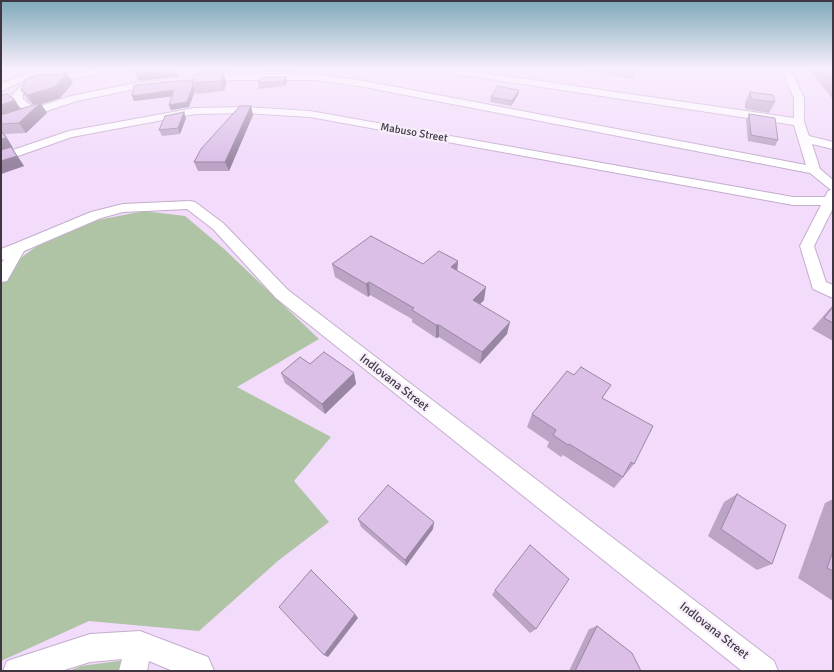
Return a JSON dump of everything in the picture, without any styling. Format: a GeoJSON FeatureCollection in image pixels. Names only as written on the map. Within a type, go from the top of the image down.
{"type":"FeatureCollection","features":[{"type":"Feature","properties":{"kind":"street"},"geometry":{"type":"LineString","coordinates":[[18,100],[32,112]]}},
{"type":"Feature","properties":{"kind":"street"},"geometry":{"type":"LineString","coordinates":[[1,122],[68,100]]}},
{"type":"Feature","properties":{"kind":"street"},"geometry":{"type":"LineString","coordinates":[[450,100],[814,170]]}},
{"type":"Feature","properties":{"kind":"street"},"geometry":{"type":"LineString","coordinates":[[656,100],[799,122]]}},
{"type":"Feature","properties":{"kind":"street"},"geometry":{"type":"LineString","coordinates":[[799,100],[799,122],[814,170],[831,194],[808,246],[819,285],[833,292]]}},
{"type":"Feature","properties":{"kind":"street","name":"Mabuso Street"},"geometry":{"type":"LineString","coordinates":[[1,158],[69,134],[195,111],[245,110],[310,114],[792,201],[831,194]]}},
{"type":"Feature","properties":{"kind":"street"},"geometry":{"type":"LineString","coordinates":[[804,138],[833,146]]}},
{"type":"Feature","properties":{"kind":"street","name":"Indlovana Street"},"geometry":{"type":"LineString","coordinates":[[1,255],[96,215],[123,208],[190,205],[218,226],[290,300],[764,671]]}},
{"type":"Feature","properties":{"kind":"street"},"geometry":{"type":"LineString","coordinates":[[1,277],[19,247]]}},
{"type":"Feature","properties":{"kind":"street"},"geometry":{"type":"LineString","coordinates":[[16,671],[90,648],[140,644],[198,667],[200,671]]}},
{"type":"Feature","properties":{"kind":"street"},"geometry":{"type":"LineString","coordinates":[[133,671],[140,644]]}},
{"type":"Feature","properties":{"kind":"green space"},"geometry":{"type":"Polygon","coordinates":[[[144,211],[185,216],[223,248],[319,339],[237,387],[331,437],[294,481],[329,522],[279,560],[199,631],[89,621],[1,661],[1,280],[8,267],[44,241],[93,221],[144,211]]]}},
{"type":"Feature","properties":{"kind":"green space"},"geometry":{"type":"Polygon","coordinates":[[[126,660],[123,671],[69,671],[81,666],[126,660]]]}},
{"type":"Feature","properties":{"kind":"building"},"geometry":{"type":"Polygon","coordinates":[[[1,100],[14,100],[1,105],[1,100]]]}},
{"type":"Feature","properties":{"kind":"building"},"geometry":{"type":"Polygon","coordinates":[[[171,100],[188,100],[187,102],[169,105],[171,100]]]}},
{"type":"Feature","properties":{"kind":"building"},"geometry":{"type":"Polygon","coordinates":[[[40,103],[19,123],[1,124],[1,115],[40,103]]]}},
{"type":"Feature","properties":{"kind":"building"},"geometry":{"type":"Polygon","coordinates":[[[240,106],[251,106],[225,162],[194,162],[201,149],[240,106]]]}},
{"type":"Feature","properties":{"kind":"building"},"geometry":{"type":"Polygon","coordinates":[[[184,112],[178,128],[159,130],[165,116],[184,112]]]}},
{"type":"Feature","properties":{"kind":"building"},"geometry":{"type":"Polygon","coordinates":[[[749,114],[775,118],[778,140],[751,135],[749,114]]]}},
{"type":"Feature","properties":{"kind":"building"},"geometry":{"type":"Polygon","coordinates":[[[1,130],[6,138],[1,139],[1,130]]]}},
{"type":"Feature","properties":{"kind":"building"},"geometry":{"type":"Polygon","coordinates":[[[11,147],[17,156],[1,161],[1,150],[11,147]]]}},
{"type":"Feature","properties":{"kind":"building"},"geometry":{"type":"Polygon","coordinates":[[[371,236],[423,264],[439,251],[458,261],[451,267],[486,287],[473,300],[510,322],[482,352],[412,310],[414,308],[369,282],[366,284],[332,264],[371,236]]]}},
{"type":"Feature","properties":{"kind":"building"},"geometry":{"type":"Polygon","coordinates":[[[833,307],[833,323],[824,318],[833,307]]]}},
{"type":"Feature","properties":{"kind":"building"},"geometry":{"type":"Polygon","coordinates":[[[324,352],[354,373],[322,404],[281,373],[300,357],[310,364],[324,352]]]}},
{"type":"Feature","properties":{"kind":"building"},"geometry":{"type":"Polygon","coordinates":[[[581,367],[611,385],[602,398],[653,426],[634,464],[631,462],[623,477],[553,435],[556,430],[532,414],[567,371],[574,375],[581,367]]]}},
{"type":"Feature","properties":{"kind":"building"},"geometry":{"type":"Polygon","coordinates":[[[388,485],[434,522],[405,560],[358,519],[388,485]]]}},
{"type":"Feature","properties":{"kind":"building"},"geometry":{"type":"Polygon","coordinates":[[[737,494],[786,525],[772,564],[721,529],[737,494]]]}},
{"type":"Feature","properties":{"kind":"building"},"geometry":{"type":"Polygon","coordinates":[[[530,545],[569,579],[536,629],[495,590],[530,545]]]}},
{"type":"Feature","properties":{"kind":"building"},"geometry":{"type":"Polygon","coordinates":[[[833,551],[833,571],[827,568],[833,551]]]}},
{"type":"Feature","properties":{"kind":"building"},"geometry":{"type":"Polygon","coordinates":[[[311,570],[355,614],[324,655],[279,607],[311,570]]]}},
{"type":"Feature","properties":{"kind":"building"},"geometry":{"type":"Polygon","coordinates":[[[597,626],[632,653],[641,671],[575,671],[597,626]]]}}]}
